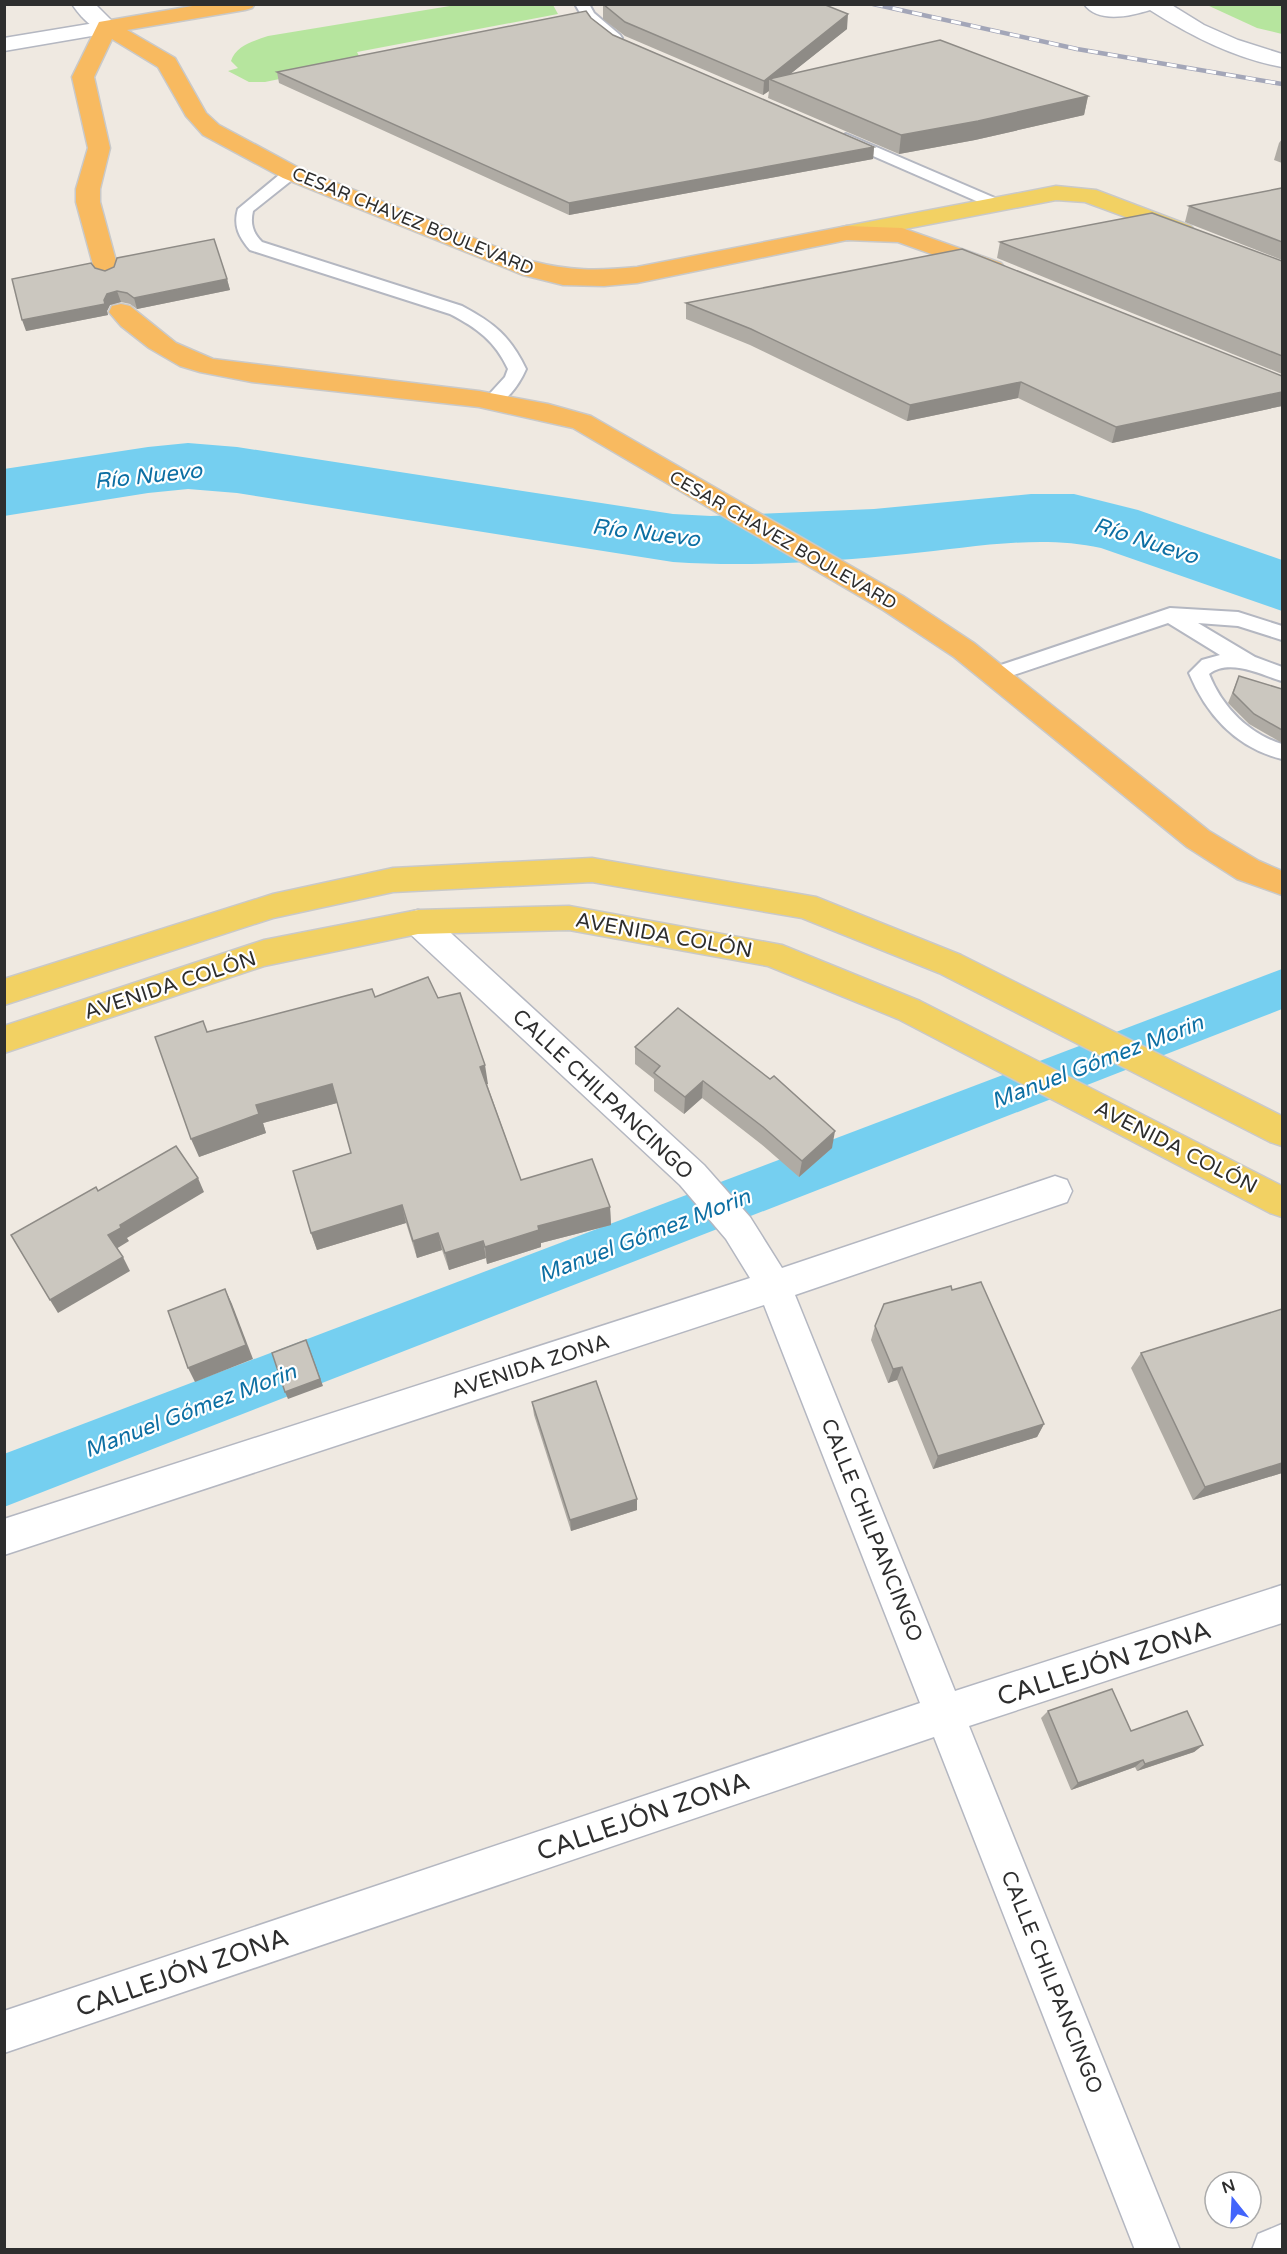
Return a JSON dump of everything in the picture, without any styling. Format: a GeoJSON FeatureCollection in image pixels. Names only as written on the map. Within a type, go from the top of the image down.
{"type":"FeatureCollection","features":[{"type":"Feature","properties":{"kind":"highway"},"geometry":{"type":"LineString","coordinates":[[107,272],[88,202],[88,189],[99,148],[83,77],[107,27],[245,4]]}},
{"type":"Feature","properties":{"kind":"highway","name":"CESAR CHAVEZ BOULEVARD"},"geometry":{"type":"LineString","coordinates":[[107,27],[167,63],[197,116],[211,130],[291,173],[523,267],[563,277],[604,278],[637,275],[847,233],[888,233],[903,235],[1018,278]]}},
{"type":"Feature","properties":{"kind":"highway","name":"CESAR CHAVEZ BOULEVARD"},"geometry":{"type":"LineString","coordinates":[[121,312],[139,330],[168,350],[200,364],[245,372],[492,401],[547,411],[582,422],[893,603],[964,650],[1198,839],[1248,870],[1282,882]]}},
{"type":"Feature","properties":{"kind":"main road"},"geometry":{"type":"LineString","coordinates":[[847,233],[1056,193],[1088,195],[1206,240]]}},
{"type":"Feature","properties":{"kind":"main road","name":"AVENIDA COLÓN"},"geometry":{"type":"LineString","coordinates":[[4,992],[273,906],[393,880],[592,870],[805,906],[950,964],[1282,1132]]}},
{"type":"Feature","properties":{"kind":"main road","name":"AVENIDA COLÓN"},"geometry":{"type":"LineString","coordinates":[[4,1040],[264,953],[418,922],[569,918],[771,954],[909,1010],[1282,1202]]}},
{"type":"Feature","properties":{"kind":"street","name":"CESAR CHAVEZ BOULEVARD"},"geometry":{"type":"LineString","coordinates":[[82,4],[107,27]]}},
{"type":"Feature","properties":{"kind":"street"},"geometry":{"type":"LineString","coordinates":[[1094,4],[1102,9],[1123,11],[1146,4]]}},
{"type":"Feature","properties":{"kind":"street"},"geometry":{"type":"LineString","coordinates":[[1155,4],[1196,30],[1230,45],[1282,61]]}},
{"type":"Feature","properties":{"kind":"street"},"geometry":{"type":"LineString","coordinates":[[4,45],[107,27]]}},
{"type":"Feature","properties":{"kind":"street","name":"CALLE CHILPANCINGO"},"geometry":{"type":"LineString","coordinates":[[418,922],[692,1175],[738,1228],[774,1286],[1158,2250]]}},
{"type":"Feature","properties":{"kind":"street","name":"AVENIDA ZONA"},"geometry":{"type":"LineString","coordinates":[[4,1537],[774,1286],[1055,1191]]}},
{"type":"Feature","properties":{"kind":"street","name":"CALLEJÓN ZONA"},"geometry":{"type":"LineString","coordinates":[[4,2031],[945,1714],[1282,1604]]}},
{"type":"Feature","properties":{"kind":"street"},"geometry":{"type":"LineString","coordinates":[[1274,2250],[1282,2246]]}},
{"type":"Feature","properties":{"kind":"lane"},"geometry":{"type":"LineString","coordinates":[[582,4],[588,15],[606,32],[630,45]]}},
{"type":"Feature","properties":{"kind":"lane"},"geometry":{"type":"LineString","coordinates":[[834,134],[996,204]]}},
{"type":"Feature","properties":{"kind":"lane"},"geometry":{"type":"LineString","coordinates":[[291,173],[246,209],[243,218],[244,230],[249,239],[256,246],[456,310],[486,326],[507,347],[517,369],[513,379],[492,401]]}},
{"type":"Feature","properties":{"kind":"lane"},"geometry":{"type":"LineString","coordinates":[[1170,615],[1248,662],[1282,674]]}},
{"type":"Feature","properties":{"kind":"lane"},"geometry":{"type":"LineString","coordinates":[[993,675],[1170,615],[1238,619],[1282,633]]}},
{"type":"Feature","properties":{"kind":"lane"},"geometry":{"type":"LineString","coordinates":[[1248,662],[1217,661],[1205,665],[1199,673],[1202,682],[1232,724],[1256,742],[1282,752]]}},
{"type":"Feature","properties":{"kind":"green space"},"geometry":{"type":"Polygon","coordinates":[[[456,5],[553,5],[558,14],[357,52],[362,62],[265,82],[249,82],[228,71],[238,68],[231,61],[241,47],[268,36],[456,5]]]}},
{"type":"Feature","properties":{"kind":"green space"},"geometry":{"type":"Polygon","coordinates":[[[1207,5],[1282,5],[1282,34],[1257,28],[1207,5]]]}},
{"type":"Feature","properties":{"kind":"building"},"geometry":{"type":"Polygon","coordinates":[[[603,4],[823,4],[848,14],[764,81],[625,22],[603,4]]]}},
{"type":"Feature","properties":{"kind":"building"},"geometry":{"type":"Polygon","coordinates":[[[586,11],[591,18],[613,35],[874,147],[569,203],[277,72],[586,11]]]}},
{"type":"Feature","properties":{"kind":"building"},"geometry":{"type":"Polygon","coordinates":[[[940,40],[1088,96],[978,121],[901,135],[769,79],[940,40]]]}},
{"type":"Feature","properties":{"kind":"building"},"geometry":{"type":"Polygon","coordinates":[[[1282,188],[1282,242],[1189,206],[1282,188]]]}},
{"type":"Feature","properties":{"kind":"building"},"geometry":{"type":"Polygon","coordinates":[[[1152,213],[1282,261],[1282,356],[1000,242],[1152,213]]]}},
{"type":"Feature","properties":{"kind":"building"},"geometry":{"type":"Polygon","coordinates":[[[214,239],[227,279],[134,298],[127,293],[117,291],[107,294],[105,304],[22,320],[12,279],[91,263],[95,268],[105,271],[114,267],[117,258],[214,239]]]}},
{"type":"Feature","properties":{"kind":"building"},"geometry":{"type":"Polygon","coordinates":[[[962,249],[1282,376],[1282,392],[1116,427],[1021,382],[910,405],[751,329],[686,303],[962,249]]]}},
{"type":"Feature","properties":{"kind":"building"},"geometry":{"type":"Polygon","coordinates":[[[1239,676],[1282,689],[1282,730],[1254,714],[1233,693],[1239,676]]]}},
{"type":"Feature","properties":{"kind":"building"},"geometry":{"type":"Polygon","coordinates":[[[428,977],[438,998],[460,993],[485,1065],[480,1067],[521,1180],[592,1159],[610,1207],[538,1226],[539,1230],[485,1247],[483,1241],[445,1253],[438,1233],[413,1241],[402,1205],[311,1233],[293,1171],[351,1153],[332,1084],[256,1105],[259,1114],[191,1139],[155,1037],[203,1021],[207,1032],[372,989],[375,997],[428,977]]]}},
{"type":"Feature","properties":{"kind":"building"},"geometry":{"type":"Polygon","coordinates":[[[678,1008],[770,1079],[774,1076],[835,1131],[802,1161],[763,1127],[703,1081],[685,1097],[654,1073],[660,1066],[635,1047],[678,1008]]]}},
{"type":"Feature","properties":{"kind":"building"},"geometry":{"type":"Polygon","coordinates":[[[176,1146],[198,1178],[120,1225],[121,1228],[108,1235],[123,1257],[50,1300],[11,1235],[96,1187],[98,1191],[176,1146]]]}},
{"type":"Feature","properties":{"kind":"building"},"geometry":{"type":"Polygon","coordinates":[[[981,1282],[1044,1424],[938,1456],[902,1367],[893,1369],[875,1326],[884,1304],[951,1286],[952,1290],[981,1282]]]}},
{"type":"Feature","properties":{"kind":"building"},"geometry":{"type":"Polygon","coordinates":[[[225,1289],[246,1345],[188,1368],[168,1311],[225,1289]]]}},
{"type":"Feature","properties":{"kind":"building"},"geometry":{"type":"Polygon","coordinates":[[[1282,1309],[1282,1463],[1205,1487],[1141,1353],[1282,1309]]]}},
{"type":"Feature","properties":{"kind":"building"},"geometry":{"type":"Polygon","coordinates":[[[306,1340],[320,1379],[285,1392],[272,1353],[306,1340]]]}},
{"type":"Feature","properties":{"kind":"building"},"geometry":{"type":"Polygon","coordinates":[[[596,1381],[637,1499],[570,1520],[532,1402],[596,1381]]]}},
{"type":"Feature","properties":{"kind":"building"},"geometry":{"type":"Polygon","coordinates":[[[1112,1689],[1131,1731],[1187,1711],[1203,1745],[1145,1764],[1143,1760],[1078,1783],[1048,1711],[1112,1689]]]}},
{"type":"Feature","properties":{"kind":"waterway","name":"Río Nuevo"},"geometry":{"type":"LineString","coordinates":[[4,493],[148,470],[188,466],[237,470],[673,538],[711,540],[874,533],[1031,518],[1074,518],[1114,527],[1282,586]]}},
{"type":"Feature","properties":{"kind":"waterway","name":"Manuel Gómez Morin"},"geometry":{"type":"LineString","coordinates":[[4,1481],[1282,989]]}},
{"type":"Feature","properties":{"kind":"railway"},"geometry":{"type":"LineString","coordinates":[[873,4],[1077,49],[1282,84]]}}]}
